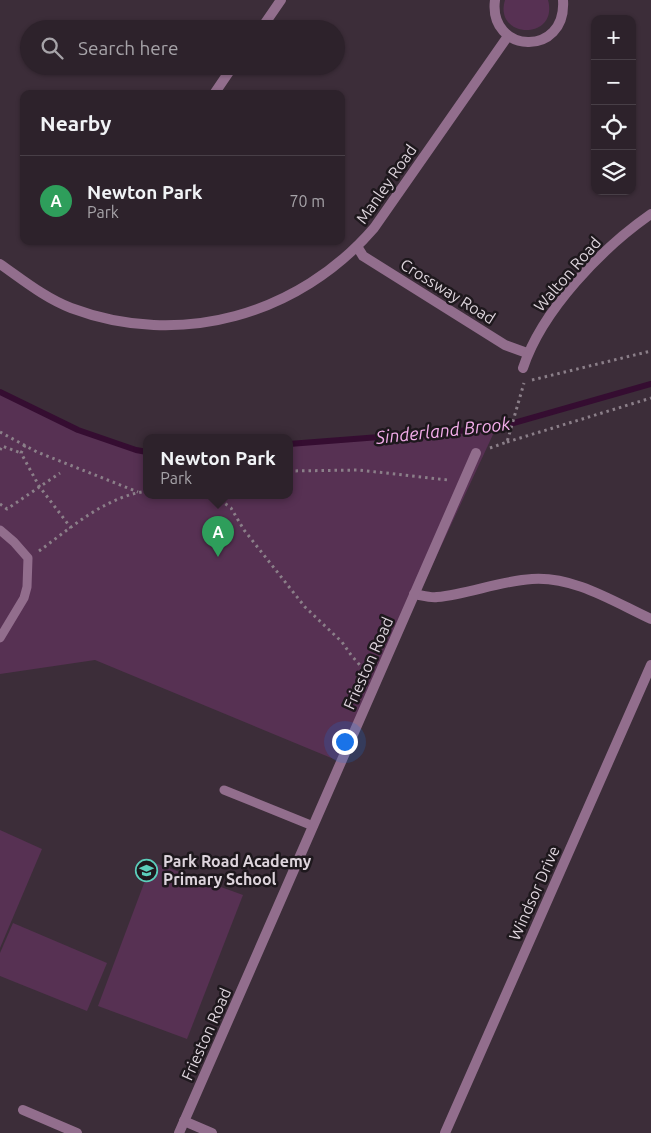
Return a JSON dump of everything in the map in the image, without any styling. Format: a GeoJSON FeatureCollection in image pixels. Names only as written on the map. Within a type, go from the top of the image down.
{"type":"FeatureCollection","features":[{"type":"Feature","properties":{"kind":"street"},"geometry":{"type":"LineString","coordinates":[[267,20],[281,0]]}},
{"type":"Feature","properties":{"kind":"street"},"geometry":{"type":"LineString","coordinates":[[495,0],[496,19],[501,29],[508,36],[519,41],[532,43],[543,40],[554,33],[561,23],[564,12],[564,0]]}},
{"type":"Feature","properties":{"kind":"street","name":"Manley Road"},"geometry":{"type":"LineString","coordinates":[[0,264],[39,291],[70,307],[113,319],[141,324],[177,325],[207,323],[238,316],[272,304],[305,288],[358,248],[374,228],[508,36]]}},
{"type":"Feature","properties":{"kind":"street"},"geometry":{"type":"LineString","coordinates":[[217,90],[228,75]]}},
{"type":"Feature","properties":{"kind":"street","name":"Walton Road"},"geometry":{"type":"LineString","coordinates":[[523,368],[528,353],[555,308],[592,264],[630,228],[651,214]]}},
{"type":"Feature","properties":{"kind":"street","name":"Crossway Road"},"geometry":{"type":"LineString","coordinates":[[358,248],[363,256],[505,345],[528,353]]}},
{"type":"Feature","properties":{"kind":"street","name":"Frieston Road"},"geometry":{"type":"LineString","coordinates":[[179,1133],[476,453]]}},
{"type":"Feature","properties":{"kind":"street"},"geometry":{"type":"LineString","coordinates":[[414,594],[435,597],[524,580],[549,579],[583,587],[651,619]]}},
{"type":"Feature","properties":{"kind":"street","name":"Windsor Drive"},"geometry":{"type":"LineString","coordinates":[[445,1133],[651,665]]}},
{"type":"Feature","properties":{"kind":"street"},"geometry":{"type":"LineString","coordinates":[[23,1110],[78,1133]]}},
{"type":"Feature","properties":{"kind":"street"},"geometry":{"type":"LineString","coordinates":[[184,1121],[212,1133]]}},
{"type":"Feature","properties":{"kind":"lane"},"geometry":{"type":"LineString","coordinates":[[0,530],[28,558],[27,587],[24,598],[1,634]]}},
{"type":"Feature","properties":{"kind":"lane"},"geometry":{"type":"LineString","coordinates":[[224,790],[313,826]]}},
{"type":"Feature","properties":{"kind":"path"},"geometry":{"type":"LineString","coordinates":[[524,382],[651,351]]}},
{"type":"Feature","properties":{"kind":"path"},"geometry":{"type":"LineString","coordinates":[[507,442],[524,382],[523,368]]}},
{"type":"Feature","properties":{"kind":"path"},"geometry":{"type":"LineString","coordinates":[[476,453],[651,398]]}},
{"type":"Feature","properties":{"kind":"path"},"geometry":{"type":"LineString","coordinates":[[0,432],[37,452],[138,492]]}},
{"type":"Feature","properties":{"kind":"path"},"geometry":{"type":"LineString","coordinates":[[22,453],[25,445]]}},
{"type":"Feature","properties":{"kind":"path"},"geometry":{"type":"LineString","coordinates":[[0,450],[2,446],[22,453],[39,486],[71,528]]}},
{"type":"Feature","properties":{"kind":"path"},"geometry":{"type":"LineString","coordinates":[[293,471],[359,470],[462,482]]}},
{"type":"Feature","properties":{"kind":"path"},"geometry":{"type":"LineString","coordinates":[[0,504],[7,509],[60,473]]}},
{"type":"Feature","properties":{"kind":"path"},"geometry":{"type":"LineString","coordinates":[[28,558],[106,503],[143,491]]}},
{"type":"Feature","properties":{"kind":"path"},"geometry":{"type":"LineString","coordinates":[[219,499],[231,508],[244,530],[305,607],[342,642],[351,655],[376,682]]}},
{"type":"Feature","properties":{"kind":"shaded area"},"geometry":{"type":"Polygon","coordinates":[[[505,0],[548,0],[549,13],[544,23],[536,28],[526,30],[516,28],[508,22],[504,13],[505,0]]]}},
{"type":"Feature","properties":{"kind":"shaded area"},"geometry":{"type":"Polygon","coordinates":[[[0,392],[78,430],[143,451],[143,499],[293,499],[293,444],[496,428],[341,762],[95,660],[0,674],[0,392]]]}},
{"type":"Feature","properties":{"kind":"shaded area"},"geometry":{"type":"Polygon","coordinates":[[[0,830],[42,849],[0,948],[0,830]]]}},
{"type":"Feature","properties":{"kind":"shaded area"},"geometry":{"type":"Polygon","coordinates":[[[152,862],[243,895],[187,1039],[98,1006],[152,862]]]}},
{"type":"Feature","properties":{"kind":"shaded area"},"geometry":{"type":"Polygon","coordinates":[[[13,923],[107,963],[87,1011],[0,976],[0,953],[13,923]]]}},
{"type":"Feature","properties":{"kind":"waterway","name":"Sinderland Brook"},"geometry":{"type":"LineString","coordinates":[[293,444],[496,428],[651,384]]}},
{"type":"Feature","properties":{"kind":"waterway","name":"Sinderland Brook"},"geometry":{"type":"LineString","coordinates":[[0,392],[78,430],[143,451]]}},
{"type":"Feature","properties":{"kind":"place","name":"Newton Park"},"geometry":{"type":"Point","coordinates":[218,557]}},
{"type":"Feature","properties":{"kind":"place","name":"Park Road Academy Primary School"},"geometry":{"type":"Point","coordinates":[147,870]}}]}
